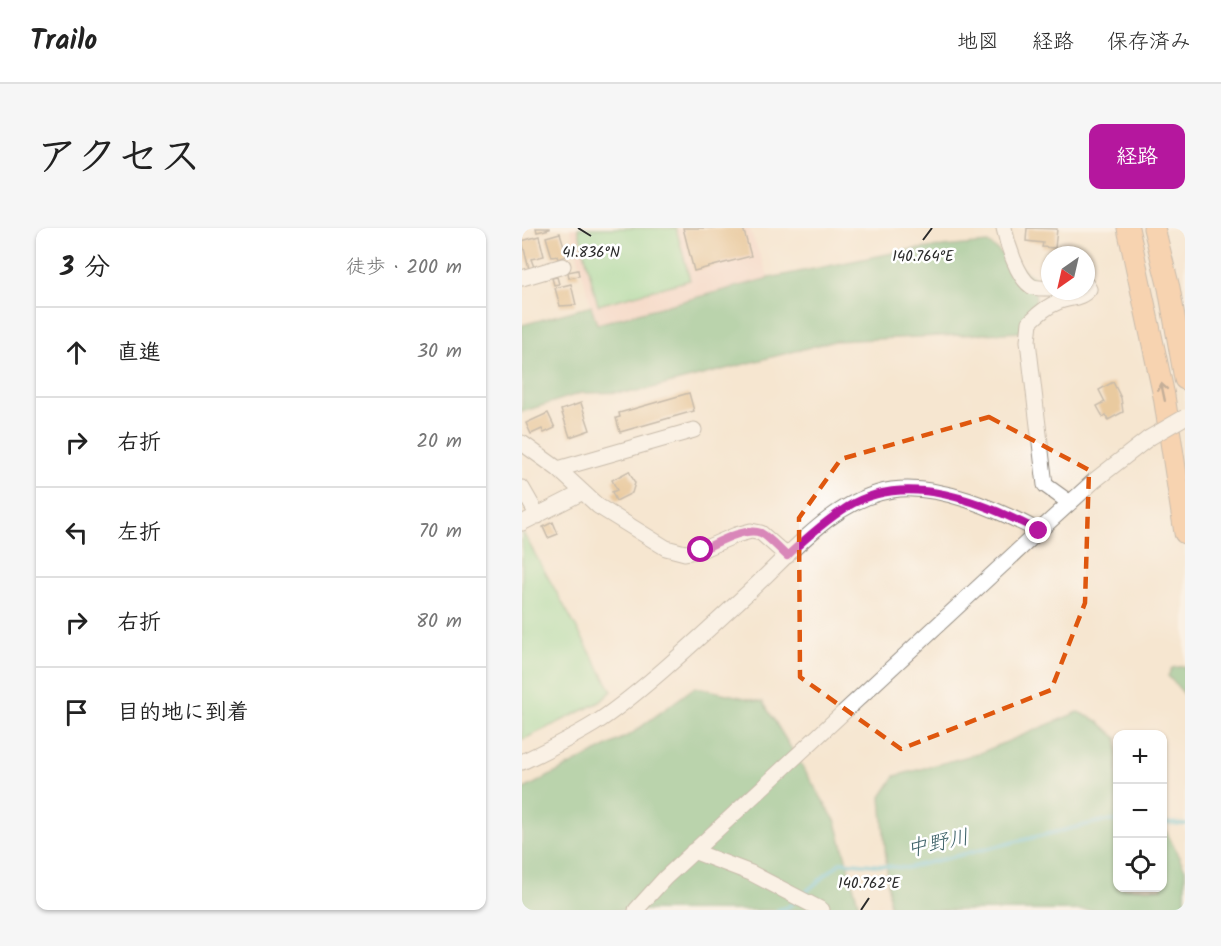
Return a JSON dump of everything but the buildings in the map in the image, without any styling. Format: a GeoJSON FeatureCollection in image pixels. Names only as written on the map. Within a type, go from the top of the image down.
{"type":"FeatureCollection","features":[{"type":"Feature","properties":{"kind":"highway"},"geometry":{"type":"LineString","coordinates":[[1117,228],[1140,293]]}},
{"type":"Feature","properties":{"kind":"highway"},"geometry":{"type":"LineString","coordinates":[[1128,228],[1140,293],[1164,396],[1185,533]]}},
{"type":"Feature","properties":{"kind":"highway"},"geometry":{"type":"LineString","coordinates":[[1154,228],[1169,288],[1185,379]]}},
{"type":"Feature","properties":{"kind":"highway"},"geometry":{"type":"LineString","coordinates":[[1163,228],[1169,288]]}},
{"type":"Feature","properties":{"kind":"street"},"geometry":{"type":"LineString","coordinates":[[1004,228],[1021,276],[1030,285],[1041,288]]}},
{"type":"Feature","properties":{"kind":"street"},"geometry":{"type":"LineString","coordinates":[[522,278],[563,266]]}},
{"type":"Feature","properties":{"kind":"street"},"geometry":{"type":"LineString","coordinates":[[1064,300],[1039,313],[1030,322],[1028,341],[1045,484],[1070,503]]}},
{"type":"Feature","properties":{"kind":"street"},"geometry":{"type":"LineString","coordinates":[[636,910],[693,851],[1095,480],[1149,438],[1185,417]]}},
{"type":"Feature","properties":{"kind":"street"},"geometry":{"type":"LineString","coordinates":[[558,469],[694,430]]}},
{"type":"Feature","properties":{"kind":"street"},"geometry":{"type":"LineString","coordinates":[[522,443],[558,469],[598,506],[666,548],[685,552],[701,550],[736,534],[751,531],[761,533],[787,556]]}},
{"type":"Feature","properties":{"kind":"street"},"geometry":{"type":"LineString","coordinates":[[522,762],[595,723],[629,698],[663,670],[817,528],[849,506],[893,490],[935,492],[1004,514],[1039,531]]}},
{"type":"Feature","properties":{"kind":"street"},"geometry":{"type":"LineString","coordinates":[[522,524],[583,492]]}},
{"type":"Feature","properties":{"kind":"street"},"geometry":{"type":"LineString","coordinates":[[523,493],[538,516]]}},
{"type":"Feature","properties":{"kind":"street"},"geometry":{"type":"LineString","coordinates":[[693,851],[751,873],[822,910]]}},
{"type":"Feature","properties":{"kind":"highlighted area"},"geometry":{"type":"Polygon","coordinates":[[[989,417],[1089,470],[1085,603],[1051,690],[901,749],[800,677],[799,518],[841,459],[989,417]]]}},
{"type":"Feature","properties":{"kind":"shaded area"},"geometry":{"type":"Polygon","coordinates":[[[570,228],[749,228],[769,278],[596,324],[570,228]]]}},
{"type":"Feature","properties":{"kind":"green space"},"geometry":{"type":"Polygon","coordinates":[[[578,228],[676,228],[690,280],[598,305],[578,228]]]}},
{"type":"Feature","properties":{"kind":"green space"},"geometry":{"type":"Polygon","coordinates":[[[988,243],[1035,279],[1036,310],[1024,332],[834,341],[637,392],[581,393],[522,412],[522,325],[591,306],[597,324],[769,278],[907,250],[988,243]]]}},
{"type":"Feature","properties":{"kind":"green space"},"geometry":{"type":"Polygon","coordinates":[[[522,531],[612,691],[600,702],[522,740],[522,531]]]}},
{"type":"Feature","properties":{"kind":"green space"},"geometry":{"type":"Polygon","coordinates":[[[1185,666],[1185,695],[1168,676],[1172,668],[1185,666]]]}},
{"type":"Feature","properties":{"kind":"green space"},"geometry":{"type":"Polygon","coordinates":[[[695,687],[763,702],[836,822],[860,910],[522,910],[522,790],[631,734],[695,687]]]}},
{"type":"Feature","properties":{"kind":"green space"},"geometry":{"type":"Polygon","coordinates":[[[1078,712],[1098,721],[1113,734],[1113,892],[1167,892],[1167,833],[1185,869],[1185,910],[890,910],[881,797],[895,776],[980,753],[1078,712]]]}},
{"type":"Feature","properties":{"kind":"waterway","name":"中野川"},"geometry":{"type":"LineString","coordinates":[[801,896],[841,862],[906,868],[1102,821],[1113,821]]}},
{"type":"Feature","properties":{"kind":"waterway","name":"中野川"},"geometry":{"type":"LineString","coordinates":[[1167,823],[1185,824]]}},
{"type":"Feature","properties":{"kind":"waterway","name":"中野川"},"geometry":{"type":"LineString","coordinates":[[778,910],[788,907],[795,901]]}},
{"type":"Feature","properties":{"kind":"route"},"geometry":{"type":"LineString","coordinates":[[701,550],[736,534],[751,531],[761,533],[787,556],[817,528],[849,506],[893,490],[935,492],[968,501],[1004,514],[1039,531]]}}]}
